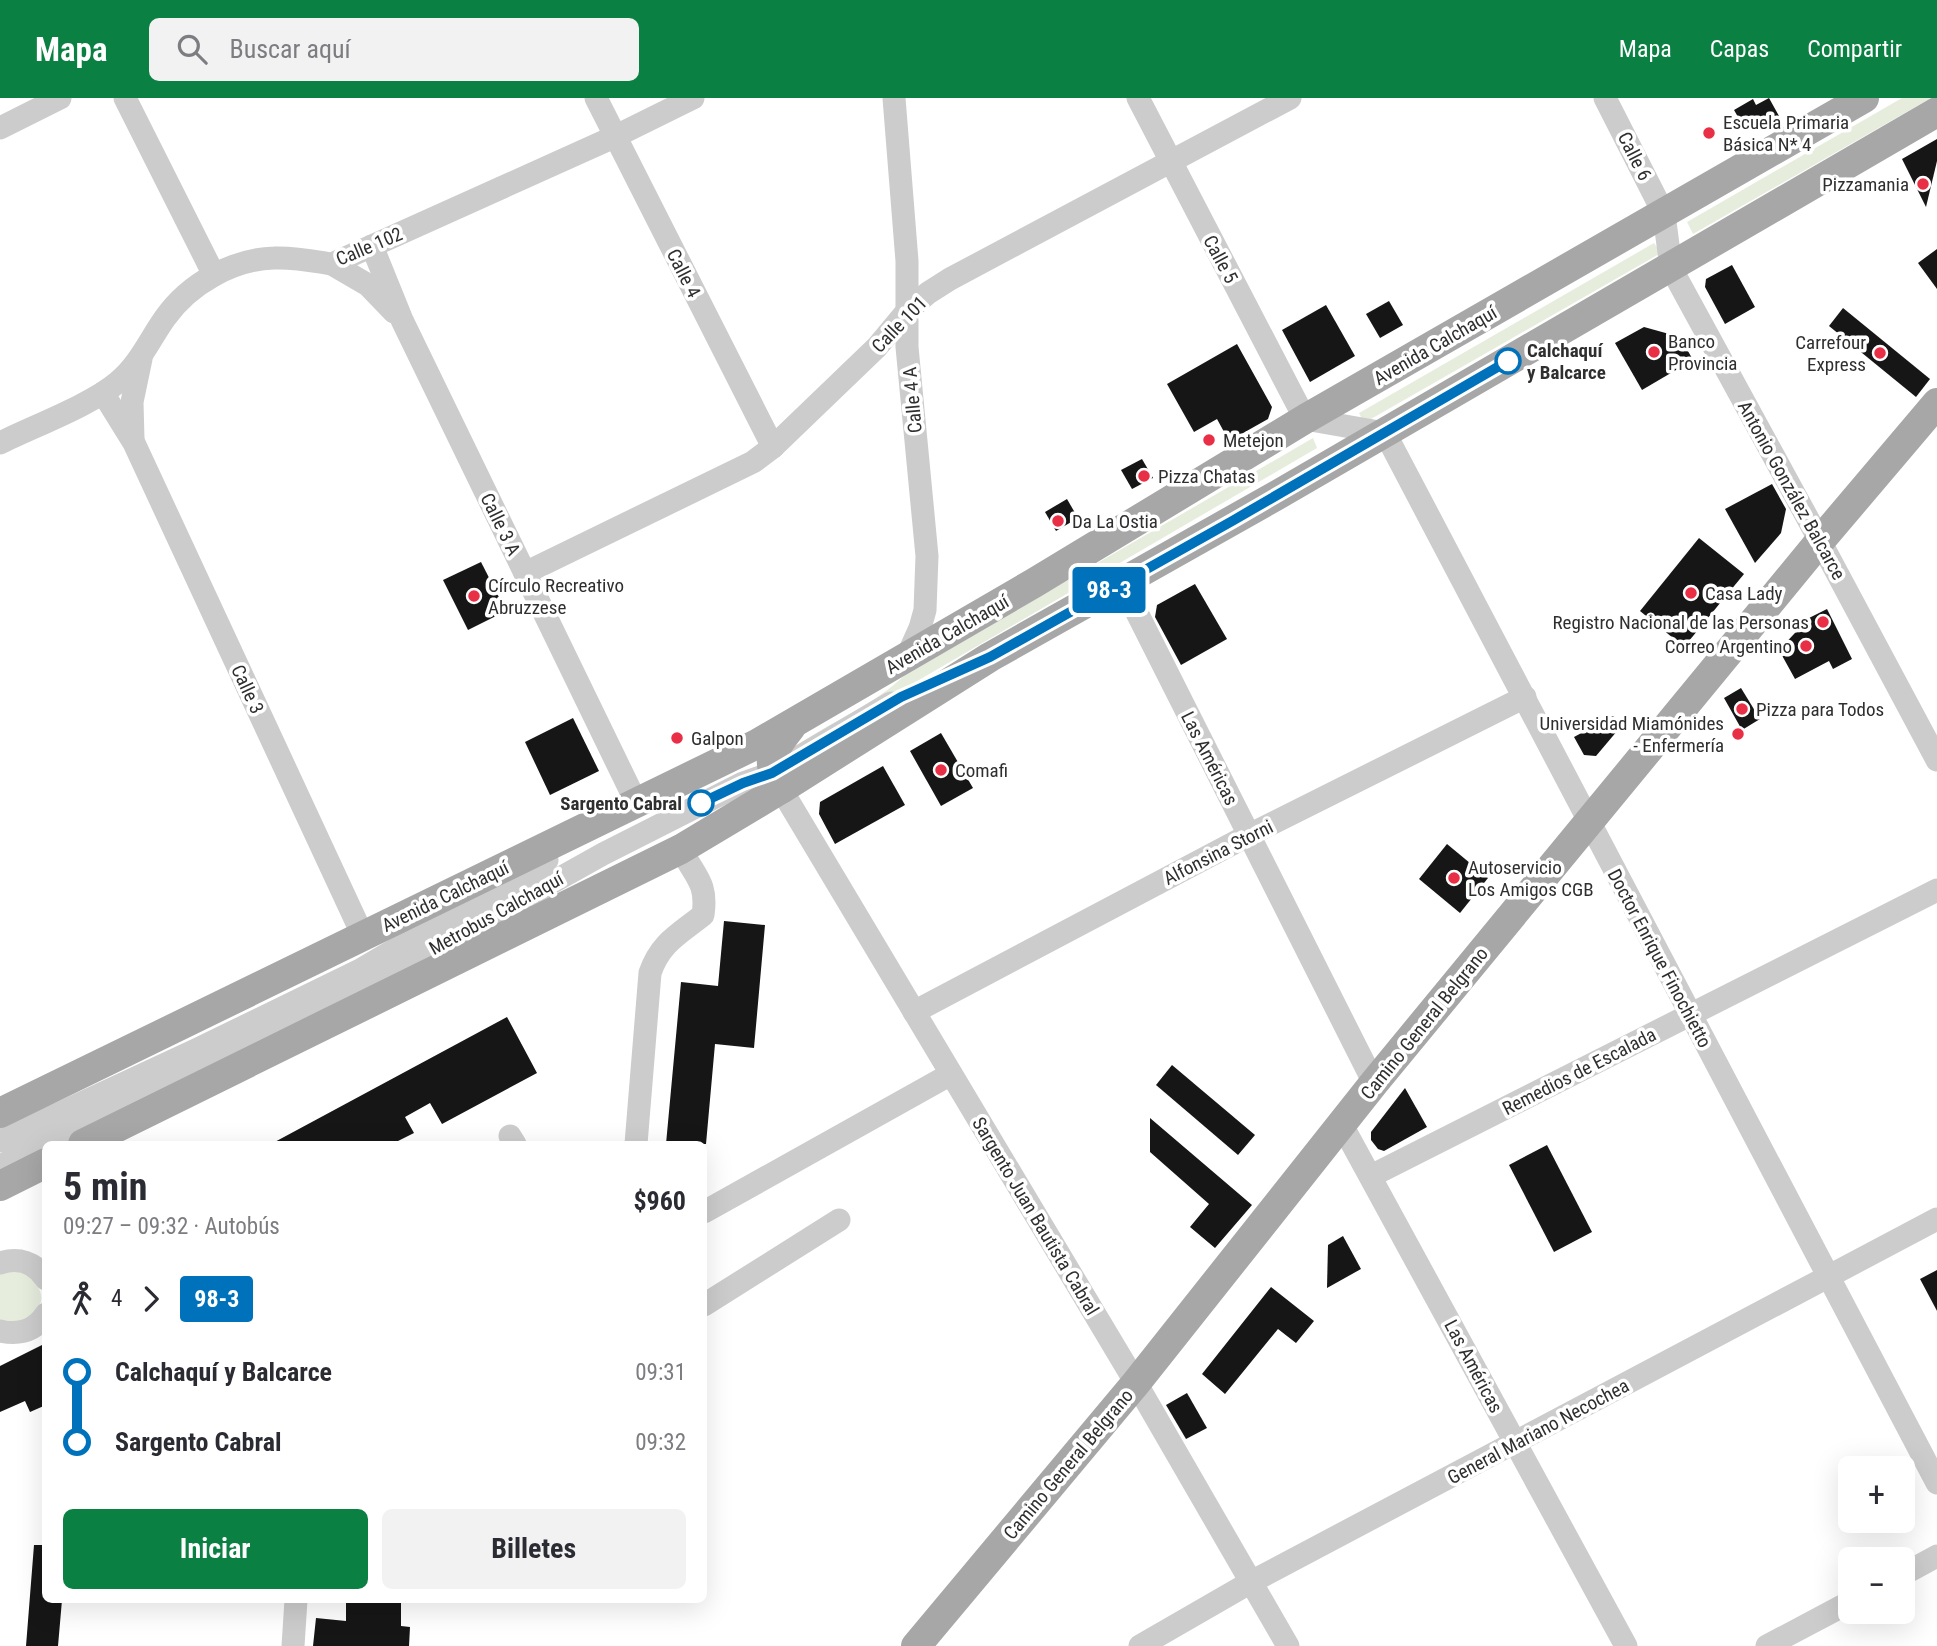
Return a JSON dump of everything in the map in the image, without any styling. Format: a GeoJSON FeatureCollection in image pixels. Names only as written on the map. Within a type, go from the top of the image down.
{"type":"FeatureCollection","features":[{"type":"Feature","properties":{"kind":"main road","name":"Avenida Calchaquí"},"geometry":{"type":"LineString","coordinates":[[0,1117],[363,936],[637,804],[793,724],[1306,419],[1864,98]]}},
{"type":"Feature","properties":{"kind":"main road"},"geometry":{"type":"LineString","coordinates":[[89,1141],[681,849],[776,781],[1385,433],[1937,112]]}},
{"type":"Feature","properties":{"kind":"main road","name":"Camino General Belgrano"},"geometry":{"type":"LineString","coordinates":[[920,1644],[1136,1383],[1374,1083],[1820,541],[1937,403]]}},
{"type":"Feature","properties":{"kind":"main road"},"geometry":{"type":"LineString","coordinates":[[776,781],[771,759],[773,750],[793,724]]}},
{"type":"Feature","properties":{"kind":"main road"},"geometry":{"type":"LineString","coordinates":[[0,1186],[42,1165]]}},
{"type":"Feature","properties":{"kind":"street"},"geometry":{"type":"LineString","coordinates":[[0,128],[60,98]]}},
{"type":"Feature","properties":{"kind":"street"},"geometry":{"type":"LineString","coordinates":[[125,98],[214,275]]}},
{"type":"Feature","properties":{"kind":"street","name":"Calle 4"},"geometry":{"type":"LineString","coordinates":[[596,98],[773,447]]}},
{"type":"Feature","properties":{"kind":"street","name":"Calle 102"},"geometry":{"type":"LineString","coordinates":[[0,443],[103,393],[120,381],[141,356],[167,316],[191,291],[214,275],[243,263],[272,257],[332,264],[693,98]]}},
{"type":"Feature","properties":{"kind":"street","name":"Calle 4 A"},"geometry":{"type":"LineString","coordinates":[[894,98],[907,261],[907,347],[928,591],[920,628],[907,657]]}},
{"type":"Feature","properties":{"kind":"street","name":"Calle 5"},"geometry":{"type":"LineString","coordinates":[[1138,98],[1306,419]]}},
{"type":"Feature","properties":{"kind":"street","name":"Calle 101"},"geometry":{"type":"LineString","coordinates":[[525,573],[753,462],[773,447],[877,347],[907,311],[928,293],[1290,98]]}},
{"type":"Feature","properties":{"kind":"street","name":"Calle 6"},"geometry":{"type":"LineString","coordinates":[[1605,98],[1664,214]]}},
{"type":"Feature","properties":{"kind":"street","name":"Antonio González Balcarce"},"geometry":{"type":"LineString","coordinates":[[1664,214],[1671,268],[1937,760]]}},
{"type":"Feature","properties":{"kind":"street","name":"Calle 3 A"},"geometry":{"type":"LineString","coordinates":[[372,246],[402,320],[637,804]]}},
{"type":"Feature","properties":{"kind":"street","name":"Calle 3 A"},"geometry":{"type":"LineString","coordinates":[[332,264],[368,285],[402,320]]}},
{"type":"Feature","properties":{"kind":"street","name":"Calle 3"},"geometry":{"type":"LineString","coordinates":[[134,443],[132,402],[141,356]]}},
{"type":"Feature","properties":{"kind":"street","name":"Calle 3"},"geometry":{"type":"LineString","coordinates":[[103,393],[134,443],[363,936]]}},
{"type":"Feature","properties":{"kind":"street"},"geometry":{"type":"LineString","coordinates":[[1306,419],[1385,433]]}},
{"type":"Feature","properties":{"kind":"street","name":"Doctor Enrique Finochietto"},"geometry":{"type":"LineString","coordinates":[[1385,433],[1937,1483]]}},
{"type":"Feature","properties":{"kind":"street","name":"Las Américas"},"geometry":{"type":"LineString","coordinates":[[1122,583],[1374,1083]]}},
{"type":"Feature","properties":{"kind":"street","name":"Alfonsina Storni"},"geometry":{"type":"LineString","coordinates":[[914,1012],[1249,835],[1525,696]]}},
{"type":"Feature","properties":{"kind":"street","name":"Metrobus Calchaquí"},"geometry":{"type":"LineString","coordinates":[[50,1141],[383,976],[603,853],[676,816],[743,783],[776,781]]}},
{"type":"Feature","properties":{"kind":"street","name":"Sargento Juan Bautista Cabral"},"geometry":{"type":"LineString","coordinates":[[776,781],[1136,1383],[1288,1646]]}},
{"type":"Feature","properties":{"kind":"street","name":"Metrobus Calchaquí"},"geometry":{"type":"LineString","coordinates":[[0,1117],[196,1050],[362,969],[637,804]]}},
{"type":"Feature","properties":{"kind":"street"},"geometry":{"type":"LineString","coordinates":[[636,1141],[650,973],[656,955],[665,944],[702,915],[705,899],[704,887],[681,849]]}},
{"type":"Feature","properties":{"kind":"street","name":"Remedios de Escalada"},"geometry":{"type":"LineString","coordinates":[[1371,1176],[1937,890]]}},
{"type":"Feature","properties":{"kind":"street"},"geometry":{"type":"LineString","coordinates":[[707,1210],[951,1074]]}},
{"type":"Feature","properties":{"kind":"street","name":"Las Américas"},"geometry":{"type":"LineString","coordinates":[[1342,1125],[1626,1646]]}},
{"type":"Feature","properties":{"kind":"street","name":"Metrobus Calchaquí"},"geometry":{"type":"LineString","coordinates":[[0,1166],[42,1145]]}},
{"type":"Feature","properties":{"kind":"street","name":"General Mariano Necochea"},"geometry":{"type":"LineString","coordinates":[[1140,1646],[1251,1582],[1937,1219]]}},
{"type":"Feature","properties":{"kind":"street"},"geometry":{"type":"LineString","coordinates":[[707,1303],[839,1220]]}},
{"type":"Feature","properties":{"kind":"street"},"geometry":{"type":"LineString","coordinates":[[0,1263],[21,1261],[33,1265],[42,1275]]}},
{"type":"Feature","properties":{"kind":"street"},"geometry":{"type":"LineString","coordinates":[[0,1331],[12,1334],[24,1332],[35,1327],[42,1319]]}},
{"type":"Feature","properties":{"kind":"street"},"geometry":{"type":"LineString","coordinates":[[1915,1568],[1937,1556]]}},
{"type":"Feature","properties":{"kind":"street"},"geometry":{"type":"LineString","coordinates":[[293,1646],[296,1603]]}},
{"type":"Feature","properties":{"kind":"street"},"geometry":{"type":"LineString","coordinates":[[1767,1646],[1838,1608]]}},
{"type":"Feature","properties":{"kind":"green space"},"geometry":{"type":"Polygon","coordinates":[[[1902,98],[1931,98],[1693,234],[1687,222],[1902,98]]]}},
{"type":"Feature","properties":{"kind":"green space"},"geometry":{"type":"Polygon","coordinates":[[[1654,243],[1661,253],[1364,423],[1359,413],[1654,243]]]}},
{"type":"Feature","properties":{"kind":"green space"},"geometry":{"type":"Polygon","coordinates":[[[1313,438],[1317,448],[895,694],[790,750],[880,696],[906,674],[1313,438]]]}},
{"type":"Feature","properties":{"kind":"green space"},"geometry":{"type":"Polygon","coordinates":[[[0,1272],[27,1272],[38,1287],[40,1304],[24,1322],[0,1320],[0,1272]]]}},
{"type":"Feature","properties":{"kind":"building"},"geometry":{"type":"Polygon","coordinates":[[[1769,98],[1779,116],[1746,131],[1734,110],[1753,99],[1756,105],[1769,98]]]}},
{"type":"Feature","properties":{"kind":"building","name":"Pizzamania"},"geometry":{"type":"Polygon","coordinates":[[[1937,139],[1937,161],[1926,207],[1902,159],[1937,139]]]}},
{"type":"Feature","properties":{"kind":"building"},"geometry":{"type":"Polygon","coordinates":[[[1937,249],[1937,289],[1918,263],[1937,249]]]}},
{"type":"Feature","properties":{"kind":"building"},"geometry":{"type":"Polygon","coordinates":[[[1732,265],[1755,307],[1725,324],[1705,287],[1706,279],[1732,265]]]}},
{"type":"Feature","properties":{"kind":"building"},"geometry":{"type":"Polygon","coordinates":[[[1389,301],[1403,325],[1380,338],[1366,314],[1389,301]]]}},
{"type":"Feature","properties":{"kind":"building"},"geometry":{"type":"Polygon","coordinates":[[[1326,305],[1355,356],[1310,382],[1282,330],[1326,305]]]}},
{"type":"Feature","properties":{"kind":"building","name":"Carrefour Express"},"geometry":{"type":"Polygon","coordinates":[[[1843,308],[1930,379],[1916,397],[1829,326],[1843,308]]]}},
{"type":"Feature","properties":{"kind":"building","name":"Banco Provincia"},"geometry":{"type":"Polygon","coordinates":[[[1644,327],[1680,337],[1693,360],[1642,390],[1615,343],[1644,327]]]}},
{"type":"Feature","properties":{"kind":"building"},"geometry":{"type":"Polygon","coordinates":[[[1237,344],[1272,407],[1268,419],[1229,441],[1217,419],[1194,432],[1167,384],[1237,344]]]}},
{"type":"Feature","properties":{"kind":"building"},"geometry":{"type":"Polygon","coordinates":[[[1142,459],[1153,478],[1132,489],[1121,470],[1142,459]]]}},
{"type":"Feature","properties":{"kind":"building"},"geometry":{"type":"Polygon","coordinates":[[[1772,484],[1786,509],[1781,533],[1755,563],[1725,509],[1772,484]]]}},
{"type":"Feature","properties":{"kind":"building"},"geometry":{"type":"Polygon","coordinates":[[[1067,499],[1078,518],[1056,531],[1045,512],[1067,499]]]}},
{"type":"Feature","properties":{"kind":"building","name":"Casa Lady"},"geometry":{"type":"Polygon","coordinates":[[[1699,538],[1744,574],[1684,647],[1640,611],[1699,538]]]}},
{"type":"Feature","properties":{"kind":"building","name":"Círculo Recreativo Abruzzese"},"geometry":{"type":"Polygon","coordinates":[[[481,562],[506,611],[468,630],[443,580],[481,562]]]}},
{"type":"Feature","properties":{"kind":"building"},"geometry":{"type":"Polygon","coordinates":[[[1195,584],[1227,639],[1181,665],[1155,617],[1157,605],[1195,584]]]}},
{"type":"Feature","properties":{"kind":"building"},"geometry":{"type":"Polygon","coordinates":[[[1827,609],[1852,659],[1833,669],[1829,661],[1795,679],[1779,650],[1809,618],[1827,609]]]}},
{"type":"Feature","properties":{"kind":"building","name":"Pizza para Todos"},"geometry":{"type":"Polygon","coordinates":[[[1741,688],[1760,719],[1742,730],[1724,698],[1741,688]]]}},
{"type":"Feature","properties":{"kind":"building"},"geometry":{"type":"Polygon","coordinates":[[[1613,716],[1623,724],[1596,756],[1584,755],[1574,737],[1613,716]]]}},
{"type":"Feature","properties":{"kind":"building"},"geometry":{"type":"Polygon","coordinates":[[[573,718],[599,771],[550,795],[525,742],[573,718]]]}},
{"type":"Feature","properties":{"kind":"building","name":"Comafi"},"geometry":{"type":"Polygon","coordinates":[[[941,733],[973,788],[941,806],[910,751],[941,733]]]}},
{"type":"Feature","properties":{"kind":"building"},"geometry":{"type":"Polygon","coordinates":[[[883,766],[905,805],[835,844],[819,814],[820,802],[883,766]]]}},
{"type":"Feature","properties":{"kind":"building","name":"Autoservicio Los Amigos CGB"},"geometry":{"type":"Polygon","coordinates":[[[1447,844],[1488,878],[1460,913],[1419,879],[1447,844]]]}},
{"type":"Feature","properties":{"kind":"building"},"geometry":{"type":"Polygon","coordinates":[[[724,921],[765,925],[754,1048],[715,1044],[706,1141],[666,1141],[681,982],[718,986],[724,921]]]}},
{"type":"Feature","properties":{"kind":"building"},"geometry":{"type":"Polygon","coordinates":[[[507,1017],[537,1073],[442,1124],[430,1103],[405,1117],[414,1133],[398,1141],[277,1141],[507,1017]]]}},
{"type":"Feature","properties":{"kind":"building"},"geometry":{"type":"Polygon","coordinates":[[[1172,1065],[1255,1135],[1238,1155],[1156,1085],[1172,1065]]]}},
{"type":"Feature","properties":{"kind":"building"},"geometry":{"type":"Polygon","coordinates":[[[1405,1088],[1427,1127],[1384,1151],[1378,1149],[1371,1140],[1371,1132],[1405,1088]]]}},
{"type":"Feature","properties":{"kind":"building"},"geometry":{"type":"Polygon","coordinates":[[[1150,1118],[1252,1205],[1215,1248],[1190,1227],[1209,1204],[1150,1152],[1150,1118]]]}},
{"type":"Feature","properties":{"kind":"building"},"geometry":{"type":"Polygon","coordinates":[[[1547,1145],[1592,1232],[1554,1252],[1509,1165],[1547,1145]]]}},
{"type":"Feature","properties":{"kind":"building"},"geometry":{"type":"Polygon","coordinates":[[[1343,1236],[1361,1269],[1327,1288],[1328,1245],[1343,1236]]]}},
{"type":"Feature","properties":{"kind":"building"},"geometry":{"type":"Polygon","coordinates":[[[1937,1270],[1937,1311],[1920,1279],[1937,1270]]]}},
{"type":"Feature","properties":{"kind":"building"},"geometry":{"type":"Polygon","coordinates":[[[1271,1287],[1314,1321],[1296,1343],[1278,1329],[1225,1394],[1202,1374],[1271,1287]]]}},
{"type":"Feature","properties":{"kind":"building"},"geometry":{"type":"Polygon","coordinates":[[[42,1345],[42,1407],[30,1412],[25,1401],[0,1412],[0,1366],[42,1345]]]}},
{"type":"Feature","properties":{"kind":"building"},"geometry":{"type":"Polygon","coordinates":[[[1187,1393],[1207,1428],[1186,1439],[1166,1405],[1187,1393]]]}},
{"type":"Feature","properties":{"kind":"building"},"geometry":{"type":"Polygon","coordinates":[[[34,1545],[42,1545],[42,1603],[62,1603],[58,1646],[26,1646],[34,1545]]]}},
{"type":"Feature","properties":{"kind":"building"},"geometry":{"type":"Polygon","coordinates":[[[346,1603],[401,1603],[401,1626],[410,1627],[409,1646],[313,1646],[316,1618],[346,1621],[346,1603]]]}},
{"type":"Feature","properties":{"kind":"bus line","name":"98-3"},"geometry":{"type":"LineString","coordinates":[[701,803],[772,773],[901,697],[990,657],[1234,520],[1508,361]]}},
{"type":"Feature","properties":{"kind":"place","name":"Escuela Primaria Básica N* 4"},"geometry":{"type":"Point","coordinates":[1709,133]}},
{"type":"Feature","properties":{"kind":"place","name":"Pizzamania"},"geometry":{"type":"Point","coordinates":[1923,184]}},
{"type":"Feature","properties":{"kind":"place","name":"Banco Provincia"},"geometry":{"type":"Point","coordinates":[1654,352]}},
{"type":"Feature","properties":{"kind":"place","name":"Carrefour Express"},"geometry":{"type":"Point","coordinates":[1880,353]}},
{"type":"Feature","properties":{"kind":"place","name":"Calchaquí y Balcarce"},"geometry":{"type":"Point","coordinates":[1508,361]}},
{"type":"Feature","properties":{"kind":"place","name":"Metejon"},"geometry":{"type":"Point","coordinates":[1209,440]}},
{"type":"Feature","properties":{"kind":"place","name":"Pizza Chatas"},"geometry":{"type":"Point","coordinates":[1144,476]}},
{"type":"Feature","properties":{"kind":"place","name":"Da La Ostia"},"geometry":{"type":"Point","coordinates":[1058,521]}},
{"type":"Feature","properties":{"kind":"place","name":"Casa Lady"},"geometry":{"type":"Point","coordinates":[1691,593]}},
{"type":"Feature","properties":{"kind":"place","name":"Círculo Recreativo Abruzzese"},"geometry":{"type":"Point","coordinates":[474,596]}},
{"type":"Feature","properties":{"kind":"place","name":"Registro Nacional de las Personas"},"geometry":{"type":"Point","coordinates":[1823,622]}},
{"type":"Feature","properties":{"kind":"place","name":"Correo Argentino"},"geometry":{"type":"Point","coordinates":[1806,646]}},
{"type":"Feature","properties":{"kind":"place","name":"Pizza para Todos"},"geometry":{"type":"Point","coordinates":[1742,709]}},
{"type":"Feature","properties":{"kind":"place","name":"Universidad Miamónides - Enfermería"},"geometry":{"type":"Point","coordinates":[1738,734]}},
{"type":"Feature","properties":{"kind":"place","name":"Galpon"},"geometry":{"type":"Point","coordinates":[677,738]}},
{"type":"Feature","properties":{"kind":"place","name":"Comafi"},"geometry":{"type":"Point","coordinates":[941,770]}},
{"type":"Feature","properties":{"kind":"place","name":"Sargento Cabral"},"geometry":{"type":"Point","coordinates":[701,803]}},
{"type":"Feature","properties":{"kind":"place","name":"Autoservicio Los Amigos CGB"},"geometry":{"type":"Point","coordinates":[1454,878]}}]}
